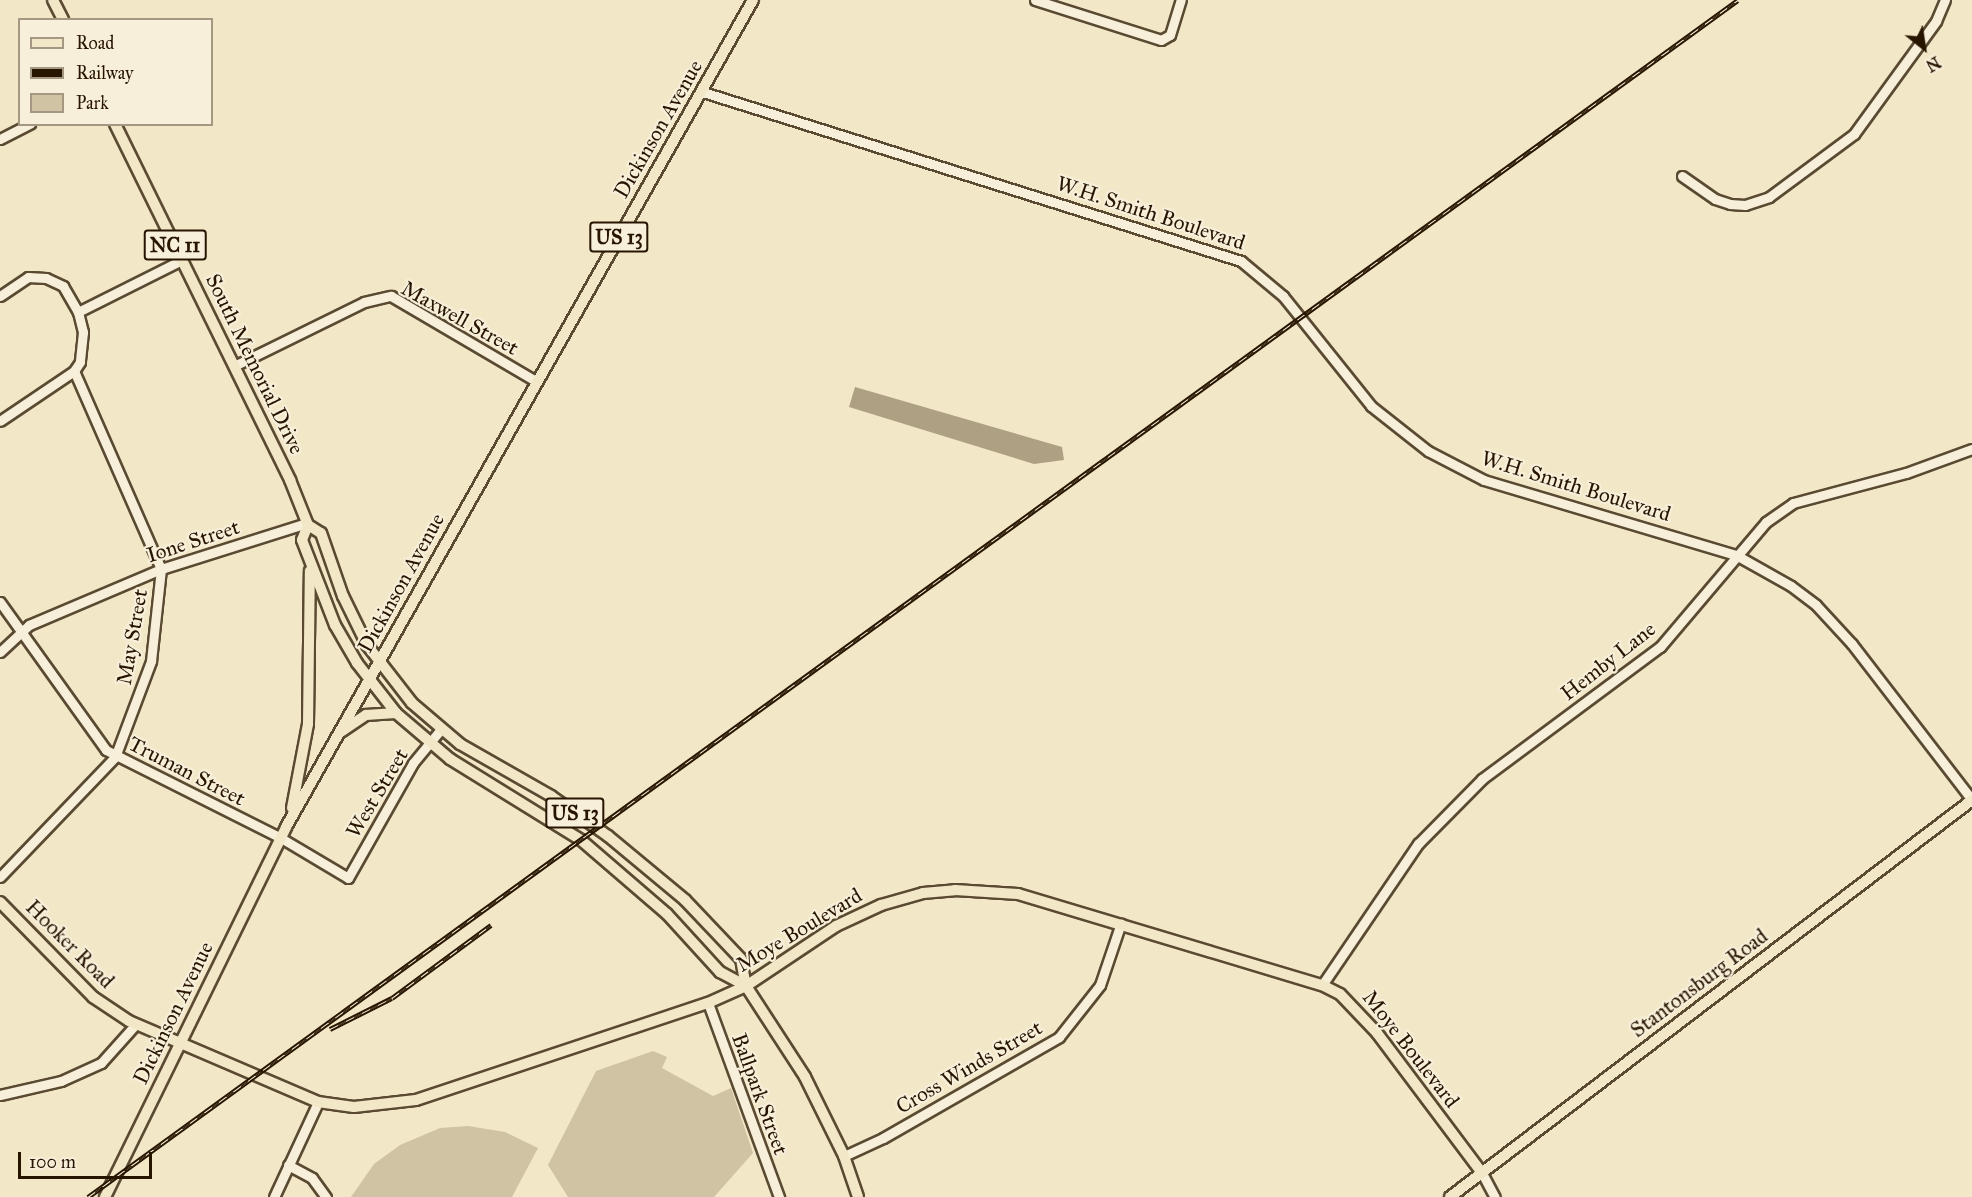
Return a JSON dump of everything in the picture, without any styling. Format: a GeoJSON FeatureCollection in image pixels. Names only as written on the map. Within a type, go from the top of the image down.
{"type":"FeatureCollection","features":[{"type":"Feature","properties":{"kind":"main road"},"geometry":{"type":"LineString","coordinates":[[53,0],[62,18]]}},
{"type":"Feature","properties":{"kind":"main road","name":"Dickinson Avenue"},"geometry":{"type":"LineString","coordinates":[[105,1197],[280,838],[753,0]]}},
{"type":"Feature","properties":{"kind":"main road","name":"South Memorial Drive"},"geometry":{"type":"LineString","coordinates":[[116,126],[234,366],[307,524],[321,533],[349,610],[378,662],[412,703],[441,729],[573,812],[665,882],[741,959],[746,986],[805,1077],[844,1156],[858,1197]]}},
{"type":"Feature","properties":{"kind":"main road","name":"South Memorial Drive"},"geometry":{"type":"LineString","coordinates":[[307,524],[301,534],[310,565],[340,634],[369,680],[396,713],[430,744],[581,840],[668,914],[720,972],[746,986]]}},
{"type":"Feature","properties":{"kind":"main road"},"geometry":{"type":"LineString","coordinates":[[286,827],[299,783],[308,724],[310,565]]}},
{"type":"Feature","properties":{"kind":"main road"},"geometry":{"type":"LineString","coordinates":[[339,733],[366,716],[396,713]]}},
{"type":"Feature","properties":{"kind":"main road","name":"Stantonsburg Road"},"geometry":{"type":"LineString","coordinates":[[1450,1197],[1972,800]]}},
{"type":"Feature","properties":{"kind":"main road","name":"Moye Boulevard"},"geometry":{"type":"LineString","coordinates":[[180,1044],[318,1102],[354,1107],[416,1100],[708,1003],[746,986],[843,922],[881,905],[923,893],[985,889],[1018,894],[1121,923],[1322,985],[1353,1004],[1482,1173]]}},
{"type":"Feature","properties":{"kind":"main road","name":"Hooker Road"},"geometry":{"type":"LineString","coordinates":[[0,902],[93,997],[136,1024],[180,1044]]}},
{"type":"Feature","properties":{"kind":"street"},"geometry":{"type":"LineString","coordinates":[[1035,0],[1166,39],[1181,0]]}},
{"type":"Feature","properties":{"kind":"street"},"geometry":{"type":"LineString","coordinates":[[1682,176],[1730,204],[1745,205],[1769,197],[1854,134],[1936,21],[1945,0]]}},
{"type":"Feature","properties":{"kind":"street","name":"W.H. Smith Boulevard"},"geometry":{"type":"LineString","coordinates":[[703,92],[1201,245],[1241,261],[1276,288],[1371,406],[1428,451],[1484,480],[1736,555],[1772,574],[1816,605],[1874,669],[1972,800]]}},
{"type":"Feature","properties":{"kind":"street"},"geometry":{"type":"LineString","coordinates":[[0,139],[26,126]]}},
{"type":"Feature","properties":{"kind":"street"},"geometry":{"type":"LineString","coordinates":[[78,312],[182,260]]}},
{"type":"Feature","properties":{"kind":"street"},"geometry":{"type":"LineString","coordinates":[[0,296],[28,277],[46,278],[63,286],[78,312],[82,347],[74,371],[0,421]]}},
{"type":"Feature","properties":{"kind":"street","name":"Maxwell Street"},"geometry":{"type":"LineString","coordinates":[[234,366],[364,302],[391,296],[536,381]]}},
{"type":"Feature","properties":{"kind":"street","name":"May Street"},"geometry":{"type":"LineString","coordinates":[[0,877],[115,756],[151,661],[161,569],[74,371]]}},
{"type":"Feature","properties":{"kind":"street","name":"Hemby Lane"},"geometry":{"type":"LineString","coordinates":[[1322,985],[1418,844],[1482,779],[1660,647],[1766,522],[1792,503],[1928,467],[1972,449]]}},
{"type":"Feature","properties":{"kind":"street","name":"Ione Street"},"geometry":{"type":"LineString","coordinates":[[0,652],[21,632],[161,569],[307,524]]}},
{"type":"Feature","properties":{"kind":"street","name":"Truman Street"},"geometry":{"type":"LineString","coordinates":[[0,602],[106,750],[280,838],[348,878]]}},
{"type":"Feature","properties":{"kind":"street","name":"West Street"},"geometry":{"type":"LineString","coordinates":[[348,878],[409,770],[441,729]]}},
{"type":"Feature","properties":{"kind":"street","name":"Cross Winds Street"},"geometry":{"type":"LineString","coordinates":[[844,1156],[891,1133],[1059,1036],[1100,985],[1121,923]]}},
{"type":"Feature","properties":{"kind":"street","name":"Ballpark Street"},"geometry":{"type":"LineString","coordinates":[[708,1003],[779,1197]]}},
{"type":"Feature","properties":{"kind":"street"},"geometry":{"type":"LineString","coordinates":[[0,1095],[61,1081],[101,1063],[136,1024]]}},
{"type":"Feature","properties":{"kind":"street"},"geometry":{"type":"LineString","coordinates":[[274,1197],[318,1102]]}},
{"type":"Feature","properties":{"kind":"street"},"geometry":{"type":"LineString","coordinates":[[288,1165],[312,1179],[326,1197]]}},
{"type":"Feature","properties":{"kind":"street","name":"Moye Boulevard"},"geometry":{"type":"LineString","coordinates":[[1482,1173],[1495,1197]]}},
{"type":"Feature","properties":{"kind":"green space"},"geometry":{"type":"Polygon","coordinates":[[[653,1051],[667,1057],[662,1068],[713,1096],[731,1088],[753,1153],[714,1197],[568,1197],[548,1165],[596,1071],[653,1051]]]}},
{"type":"Feature","properties":{"kind":"green space"},"geometry":{"type":"Polygon","coordinates":[[[468,1126],[505,1132],[538,1148],[512,1197],[351,1197],[374,1164],[400,1145],[440,1128],[468,1126]]]}},
{"type":"Feature","properties":{"kind":"shaded area"},"geometry":{"type":"Polygon","coordinates":[[[855,387],[1062,447],[1064,460],[1034,464],[849,407],[855,387]]]}},
{"type":"Feature","properties":{"kind":"railway"},"geometry":{"type":"LineString","coordinates":[[88,1197],[1738,0]]}},
{"type":"Feature","properties":{"kind":"railway"},"geometry":{"type":"LineString","coordinates":[[330,1029],[392,998],[491,925]]}}]}
